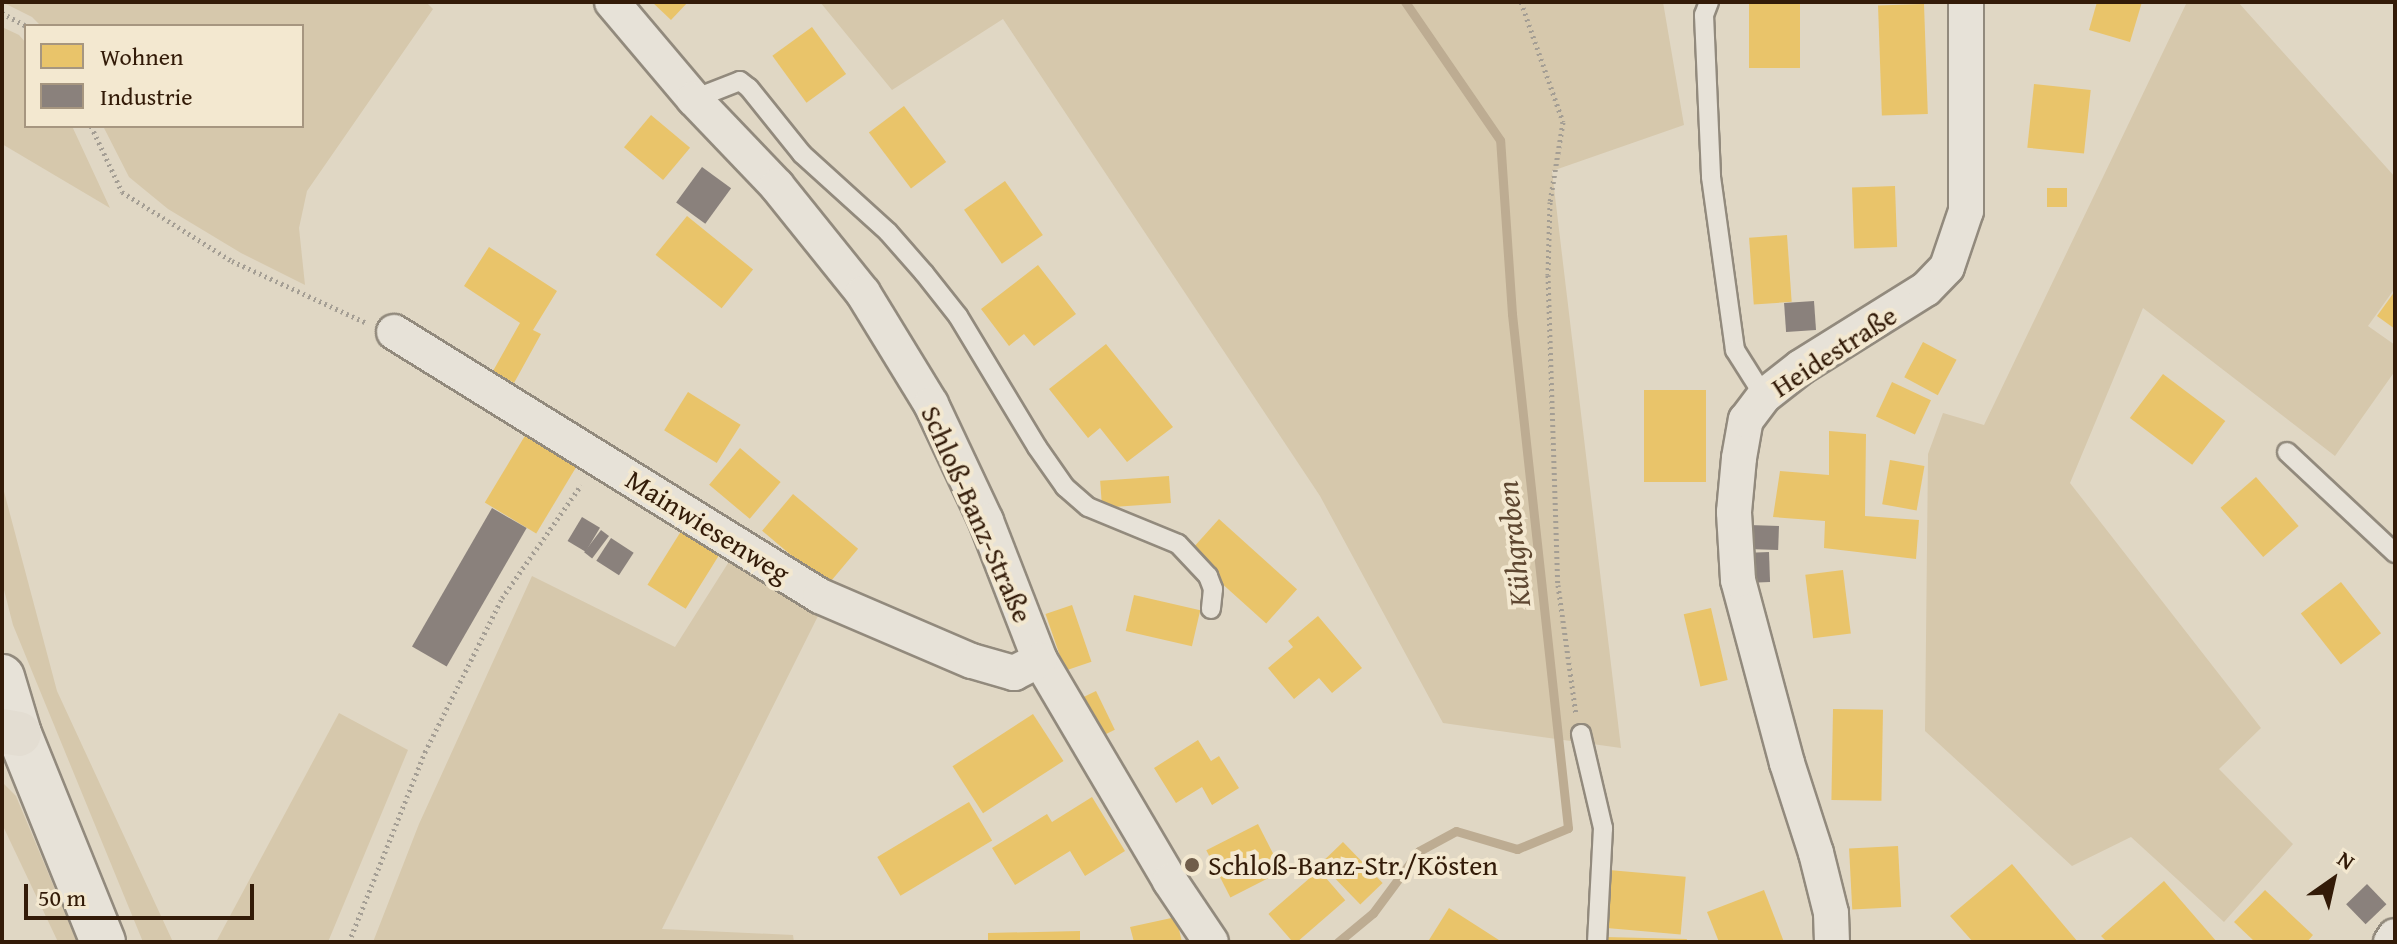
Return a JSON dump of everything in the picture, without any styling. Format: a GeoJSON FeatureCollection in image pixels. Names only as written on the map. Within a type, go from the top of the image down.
{"type":"FeatureCollection","features":[{"type":"Feature","properties":{"kind":"street","name":"Schloß-Banz-Straße"},"geometry":{"type":"LineString","coordinates":[[612,2],[694,99],[777,186],[863,293],[931,404],[986,521],[1040,660],[1170,881],[1211,942]]}},
{"type":"Feature","properties":{"kind":"street","name":"Heidestraße"},"geometry":{"type":"LineString","coordinates":[[1832,942],[1831,913],[1816,853],[1787,763],[1738,580],[1734,512],[1739,458],[1746,420],[1764,396],[1801,367],[1906,304],[1947,267],[1966,211],[1966,2]]}},
{"type":"Feature","properties":{"kind":"street","name":"Mainwiesenweg"},"geometry":{"type":"LineString","coordinates":[[394,332],[820,596],[972,661],[1014,673],[1040,660]]}},
{"type":"Feature","properties":{"kind":"street"},"geometry":{"type":"LineString","coordinates":[[2,677],[10,732],[103,942]]}},
{"type":"Feature","properties":{"kind":"street"},"geometry":{"type":"LineString","coordinates":[[2391,942],[2395,936]]}},
{"type":"Feature","properties":{"kind":"lane"},"geometry":{"type":"LineString","coordinates":[[1709,2],[1704,15],[1711,177],[1735,350],[1764,396]]}},
{"type":"Feature","properties":{"kind":"lane"},"geometry":{"type":"LineString","coordinates":[[694,99],[740,81],[749,88],[802,154],[888,232],[924,273],[958,316],[1028,434],[1065,487],[1088,507],[1178,544],[1208,576],[1213,589],[1211,609]]}},
{"type":"Feature","properties":{"kind":"lane"},"geometry":{"type":"LineString","coordinates":[[2287,452],[2395,553]]}},
{"type":"Feature","properties":{"kind":"lane"},"geometry":{"type":"LineString","coordinates":[[1581,734],[1603,828],[1597,942]]}},
{"type":"Feature","properties":{"kind":"path"},"geometry":{"type":"LineString","coordinates":[[1521,2],[1563,122],[1550,202],[1549,290],[1558,585],[1573,699],[1581,734]]}},
{"type":"Feature","properties":{"kind":"path"},"geometry":{"type":"LineString","coordinates":[[2,13],[24,25]]}},
{"type":"Feature","properties":{"kind":"path"},"geometry":{"type":"LineString","coordinates":[[92,128],[122,192],[232,261],[352,318],[394,332]]}},
{"type":"Feature","properties":{"kind":"path"},"geometry":{"type":"LineString","coordinates":[[349,942],[425,752],[502,598],[599,458]]}},
{"type":"Feature","properties":{"kind":"shaded area"},"geometry":{"type":"Polygon","coordinates":[[[2,2],[426,2],[433,9],[307,191],[299,228],[305,285],[241,253],[168,209],[129,177],[104,128],[304,128],[304,24],[39,24],[32,17],[2,2]]]}},
{"type":"Feature","properties":{"kind":"shaded area"},"geometry":{"type":"Polygon","coordinates":[[[820,2],[1663,2],[1684,125],[1552,171],[1621,748],[1443,723],[1320,496],[1003,19],[892,90],[820,2]]]}},
{"type":"Feature","properties":{"kind":"shaded area"},"geometry":{"type":"Polygon","coordinates":[[[2187,2],[2238,2],[2395,177],[2395,288],[2368,326],[2395,345],[2395,371],[2335,456],[2143,308],[2070,483],[2261,728],[2219,769],[2293,844],[2224,922],[2131,837],[2072,866],[1925,731],[1928,454],[1943,413],[1984,425],[2187,2]]]}},
{"type":"Feature","properties":{"kind":"shaded area"},"geometry":{"type":"Polygon","coordinates":[[[2,27],[24,41],[24,128],[73,128],[110,208],[2,144],[2,27]]]}},
{"type":"Feature","properties":{"kind":"shaded area"},"geometry":{"type":"Polygon","coordinates":[[[2,484],[57,691],[173,942],[143,942],[13,625],[2,582],[2,484]]]}},
{"type":"Feature","properties":{"kind":"shaded area"},"geometry":{"type":"Polygon","coordinates":[[[730,560],[821,610],[662,929],[793,935],[794,942],[373,942],[419,824],[532,576],[675,647],[730,560]]]}},
{"type":"Feature","properties":{"kind":"shaded area"},"geometry":{"type":"Polygon","coordinates":[[[339,713],[408,750],[328,942],[216,942],[339,713]]]}},
{"type":"Feature","properties":{"kind":"shaded area"},"geometry":{"type":"Polygon","coordinates":[[[2,782],[16,796],[77,942],[58,942],[2,824],[2,782]]]}},
{"type":"Feature","properties":{"kind":"building: Wohnen"},"geometry":{"type":"Polygon","coordinates":[[[652,2],[688,2],[671,20],[652,2]]]}},
{"type":"Feature","properties":{"kind":"building: Wohnen"},"geometry":{"type":"Polygon","coordinates":[[[1749,2],[1800,2],[1800,68],[1749,68],[1749,2]]]}},
{"type":"Feature","properties":{"kind":"building: Wohnen"},"geometry":{"type":"Polygon","coordinates":[[[2097,2],[2142,2],[2130,42],[2089,30],[2097,2]]]}},
{"type":"Feature","properties":{"kind":"building: Wohnen"},"geometry":{"type":"Polygon","coordinates":[[[1924,4],[1928,114],[1882,116],[1878,6],[1924,4]]]}},
{"type":"Feature","properties":{"kind":"building: Wohnen"},"geometry":{"type":"Polygon","coordinates":[[[812,27],[846,74],[806,103],[772,56],[812,27]]]}},
{"type":"Feature","properties":{"kind":"building: Wohnen"},"geometry":{"type":"Polygon","coordinates":[[[2034,84],[2091,90],[2084,154],[2027,148],[2034,84]]]}},
{"type":"Feature","properties":{"kind":"building: Wohnen"},"geometry":{"type":"Polygon","coordinates":[[[904,106],[946,162],[911,188],[869,132],[904,106]]]}},
{"type":"Feature","properties":{"kind":"building: Wohnen"},"geometry":{"type":"Polygon","coordinates":[[[651,115],[690,148],[663,180],[624,147],[651,115]]]}},
{"type":"Feature","properties":{"kind":"building: Wohnen"},"geometry":{"type":"Polygon","coordinates":[[[1005,181],[1043,235],[1002,264],[964,210],[1005,181]]]}},
{"type":"Feature","properties":{"kind":"building: Wohnen"},"geometry":{"type":"Polygon","coordinates":[[[1895,186],[1897,247],[1854,248],[1852,188],[1895,186]]]}},
{"type":"Feature","properties":{"kind":"building: Wohnen"},"geometry":{"type":"Polygon","coordinates":[[[2047,188],[2067,188],[2067,207],[2047,207],[2047,188]]]}},
{"type":"Feature","properties":{"kind":"building: Wohnen"},"geometry":{"type":"Polygon","coordinates":[[[687,216],[753,269],[722,308],[656,255],[687,216]]]}},
{"type":"Feature","properties":{"kind":"building: Wohnen"},"geometry":{"type":"Polygon","coordinates":[[[1787,235],[1792,302],[1754,304],[1749,238],[1787,235]]]}},
{"type":"Feature","properties":{"kind":"building: Wohnen"},"geometry":{"type":"Polygon","coordinates":[[[489,247],[557,291],[533,330],[541,334],[514,383],[493,371],[520,323],[464,286],[489,247]]]}},
{"type":"Feature","properties":{"kind":"building: Wohnen"},"geometry":{"type":"Polygon","coordinates":[[[1038,265],[1076,314],[1034,346],[1024,334],[1009,346],[981,309],[1038,265]]]}},
{"type":"Feature","properties":{"kind":"building: Wohnen"},"geometry":{"type":"Polygon","coordinates":[[[2395,291],[2395,329],[2377,316],[2395,291]]]}},
{"type":"Feature","properties":{"kind":"building: Wohnen"},"geometry":{"type":"Polygon","coordinates":[[[1923,342],[1957,360],[1938,395],[1904,377],[1923,342]]]}},
{"type":"Feature","properties":{"kind":"building: Wohnen"},"geometry":{"type":"Polygon","coordinates":[[[1106,344],[1173,427],[1127,462],[1100,428],[1088,438],[1049,389],[1106,344]]]}},
{"type":"Feature","properties":{"kind":"building: Wohnen"},"geometry":{"type":"Polygon","coordinates":[[[2163,374],[2225,421],[2192,465],[2130,418],[2163,374]]]}},
{"type":"Feature","properties":{"kind":"building: Wohnen"},"geometry":{"type":"Polygon","coordinates":[[[1892,382],[1931,400],[1915,435],[1876,416],[1892,382]]]}},
{"type":"Feature","properties":{"kind":"building: Wohnen"},"geometry":{"type":"Polygon","coordinates":[[[1644,390],[1706,390],[1706,482],[1644,482],[1644,390]]]}},
{"type":"Feature","properties":{"kind":"building: Wohnen"},"geometry":{"type":"Polygon","coordinates":[[[688,392],[741,425],[717,463],[664,430],[688,392]]]}},
{"type":"Feature","properties":{"kind":"building: Wohnen"},"geometry":{"type":"Polygon","coordinates":[[[1829,431],[1866,434],[1865,516],[1919,520],[1916,559],[1824,548],[1825,521],[1773,517],[1780,471],[1829,475],[1829,431]]]}},
{"type":"Feature","properties":{"kind":"building: Wohnen"},"geometry":{"type":"Polygon","coordinates":[[[526,434],[577,465],[536,533],[485,503],[526,434]]]}},
{"type":"Feature","properties":{"kind":"building: Wohnen"},"geometry":{"type":"Polygon","coordinates":[[[740,448],[781,482],[750,519],[709,485],[740,448]]]}},
{"type":"Feature","properties":{"kind":"building: Wohnen"},"geometry":{"type":"Polygon","coordinates":[[[1890,460],[1924,466],[1917,510],[1882,504],[1890,460]]]}},
{"type":"Feature","properties":{"kind":"building: Wohnen"},"geometry":{"type":"Polygon","coordinates":[[[1169,476],[1171,503],[1102,508],[1100,481],[1169,476]]]}},
{"type":"Feature","properties":{"kind":"building: Wohnen"},"geometry":{"type":"Polygon","coordinates":[[[2256,477],[2299,526],[2263,557],[2221,508],[2256,477]]]}},
{"type":"Feature","properties":{"kind":"building: Wohnen"},"geometry":{"type":"Polygon","coordinates":[[[793,494],[858,549],[827,585],[762,531],[793,494]]]}},
{"type":"Feature","properties":{"kind":"building: Wohnen"},"geometry":{"type":"Polygon","coordinates":[[[1219,519],[1297,589],[1266,623],[1188,553],[1219,519]]]}},
{"type":"Feature","properties":{"kind":"building: Wohnen"},"geometry":{"type":"Polygon","coordinates":[[[683,528],[721,552],[686,609],[647,585],[683,528]]]}},
{"type":"Feature","properties":{"kind":"building: Wohnen"},"geometry":{"type":"Polygon","coordinates":[[[1843,570],[1851,634],[1813,638],[1805,575],[1843,570]]]}},
{"type":"Feature","properties":{"kind":"building: Wohnen"},"geometry":{"type":"Polygon","coordinates":[[[2341,582],[2381,633],[2341,665],[2301,613],[2341,582]]]}},
{"type":"Feature","properties":{"kind":"building: Wohnen"},"geometry":{"type":"Polygon","coordinates":[[[1134,595],[1200,610],[1192,646],[1126,631],[1134,595]]]}},
{"type":"Feature","properties":{"kind":"building: Wohnen"},"geometry":{"type":"Polygon","coordinates":[[[1072,605],[1092,662],[1065,671],[1046,614],[1072,605]]]}},
{"type":"Feature","properties":{"kind":"building: Wohnen"},"geometry":{"type":"Polygon","coordinates":[[[1711,608],[1728,680],[1700,686],[1684,614],[1711,608]]]}},
{"type":"Feature","properties":{"kind":"building: Wohnen"},"geometry":{"type":"Polygon","coordinates":[[[1318,616],[1362,668],[1332,693],[1319,678],[1294,699],[1268,668],[1293,647],[1288,641],[1318,616]]]}},
{"type":"Feature","properties":{"kind":"building: Wohnen"},"geometry":{"type":"Polygon","coordinates":[[[1096,691],[1115,730],[1093,740],[1074,702],[1096,691]]]}},
{"type":"Feature","properties":{"kind":"building: Wohnen"},"geometry":{"type":"Polygon","coordinates":[[[1833,709],[1883,710],[1881,801],[1831,800],[1833,709]]]}},
{"type":"Feature","properties":{"kind":"building: Wohnen"},"geometry":{"type":"Polygon","coordinates":[[[1033,714],[1063,761],[983,813],[952,766],[1033,714]]]}},
{"type":"Feature","properties":{"kind":"building: Wohnen"},"geometry":{"type":"Polygon","coordinates":[[[1198,740],[1211,761],[1219,756],[1239,788],[1212,805],[1202,787],[1176,803],[1154,768],[1198,740]]]}},
{"type":"Feature","properties":{"kind":"building: Wohnen"},"geometry":{"type":"Polygon","coordinates":[[[1092,797],[1125,851],[1085,876],[1070,851],[1015,885],[992,848],[1047,814],[1052,822],[1092,797]]]}},
{"type":"Feature","properties":{"kind":"building: Wohnen"},"geometry":{"type":"Polygon","coordinates":[[[969,802],[992,841],[900,896],[877,857],[969,802]]]}},
{"type":"Feature","properties":{"kind":"building: Wohnen"},"geometry":{"type":"Polygon","coordinates":[[[1258,824],[1282,871],[1230,898],[1206,850],[1258,824]]]}},
{"type":"Feature","properties":{"kind":"building: Wohnen"},"geometry":{"type":"Polygon","coordinates":[[[1343,842],[1383,883],[1360,905],[1321,864],[1343,842]]]}},
{"type":"Feature","properties":{"kind":"building: Wohnen"},"geometry":{"type":"Polygon","coordinates":[[[1898,846],[1901,907],[1852,909],[1849,849],[1898,846]]]}},
{"type":"Feature","properties":{"kind":"building: Wohnen"},"geometry":{"type":"Polygon","coordinates":[[[2012,864],[2078,942],[1973,942],[1950,916],[2012,864]]]}},
{"type":"Feature","properties":{"kind":"building: Wohnen"},"geometry":{"type":"Polygon","coordinates":[[[1319,870],[1345,900],[1297,942],[1293,942],[1268,914],[1319,870]]]}},
{"type":"Feature","properties":{"kind":"building: Wohnen"},"geometry":{"type":"Polygon","coordinates":[[[1609,870],[1686,877],[1681,934],[1604,928],[1609,870]]]}},
{"type":"Feature","properties":{"kind":"building: Wohnen"},"geometry":{"type":"Polygon","coordinates":[[[2164,881],[2217,942],[2107,942],[2101,936],[2164,881]]]}},
{"type":"Feature","properties":{"kind":"building: Wohnen"},"geometry":{"type":"Polygon","coordinates":[[[1764,890],[1784,942],[1719,942],[1707,912],[1764,890]]]}},
{"type":"Feature","properties":{"kind":"building: Wohnen"},"geometry":{"type":"Polygon","coordinates":[[[2265,890],[2313,935],[2307,942],[2255,942],[2234,922],[2265,890]]]}},
{"type":"Feature","properties":{"kind":"building: Wohnen"},"geometry":{"type":"Polygon","coordinates":[[[1449,908],[1502,942],[1429,940],[1449,908]]]}},
{"type":"Feature","properties":{"kind":"building: Wohnen"},"geometry":{"type":"Polygon","coordinates":[[[1176,917],[1182,942],[1134,942],[1130,927],[1176,917]]]}},
{"type":"Feature","properties":{"kind":"building: Wohnen"},"geometry":{"type":"Polygon","coordinates":[[[1080,931],[1080,942],[988,942],[988,933],[1080,931]]]}},
{"type":"Feature","properties":{"kind":"building: Wohnen"},"geometry":{"type":"Polygon","coordinates":[[[1605,937],[1687,939],[1686,942],[1604,942],[1605,937]]]}},
{"type":"Feature","properties":{"kind":"building: Industrie"},"geometry":{"type":"Polygon","coordinates":[[[702,167],[731,188],[705,224],[676,203],[702,167]]]}},
{"type":"Feature","properties":{"kind":"building: Industrie"},"geometry":{"type":"Polygon","coordinates":[[[1814,301],[1816,330],[1786,332],[1784,303],[1814,301]]]}},
{"type":"Feature","properties":{"kind":"building: Industrie"},"geometry":{"type":"Polygon","coordinates":[[[492,508],[527,528],[447,667],[412,647],[492,508]]]}},
{"type":"Feature","properties":{"kind":"building: Industrie"},"geometry":{"type":"Polygon","coordinates":[[[582,517],[600,528],[586,552],[568,541],[582,517]]]}},
{"type":"Feature","properties":{"kind":"building: Industrie"},"geometry":{"type":"Polygon","coordinates":[[[1749,525],[1779,526],[1778,550],[1748,549],[1749,525]]]}},
{"type":"Feature","properties":{"kind":"building: Industrie"},"geometry":{"type":"Polygon","coordinates":[[[601,530],[609,536],[592,558],[584,552],[601,530]]]}},
{"type":"Feature","properties":{"kind":"building: Industrie"},"geometry":{"type":"Polygon","coordinates":[[[611,538],[634,553],[619,575],[596,561],[611,538]]]}},
{"type":"Feature","properties":{"kind":"building: Industrie"},"geometry":{"type":"Polygon","coordinates":[[[1769,552],[1770,582],[1751,583],[1750,553],[1769,552]]]}},
{"type":"Feature","properties":{"kind":"building: Industrie"},"geometry":{"type":"Polygon","coordinates":[[[2367,884],[2386,904],[2366,924],[2346,904],[2367,884]]]}},
{"type":"Feature","properties":{"kind":"waterway","name":"Kühgraben"},"geometry":{"type":"LineString","coordinates":[[1338,942],[1373,913],[1419,851],[1456,831],[1517,849],[1568,828],[1512,314],[1500,140],[1405,2]]}},
{"type":"Feature","properties":{"kind":"place","name":"Schloß-Banz-Str./Kösten"},"geometry":{"type":"Point","coordinates":[1192,865]}}]}
